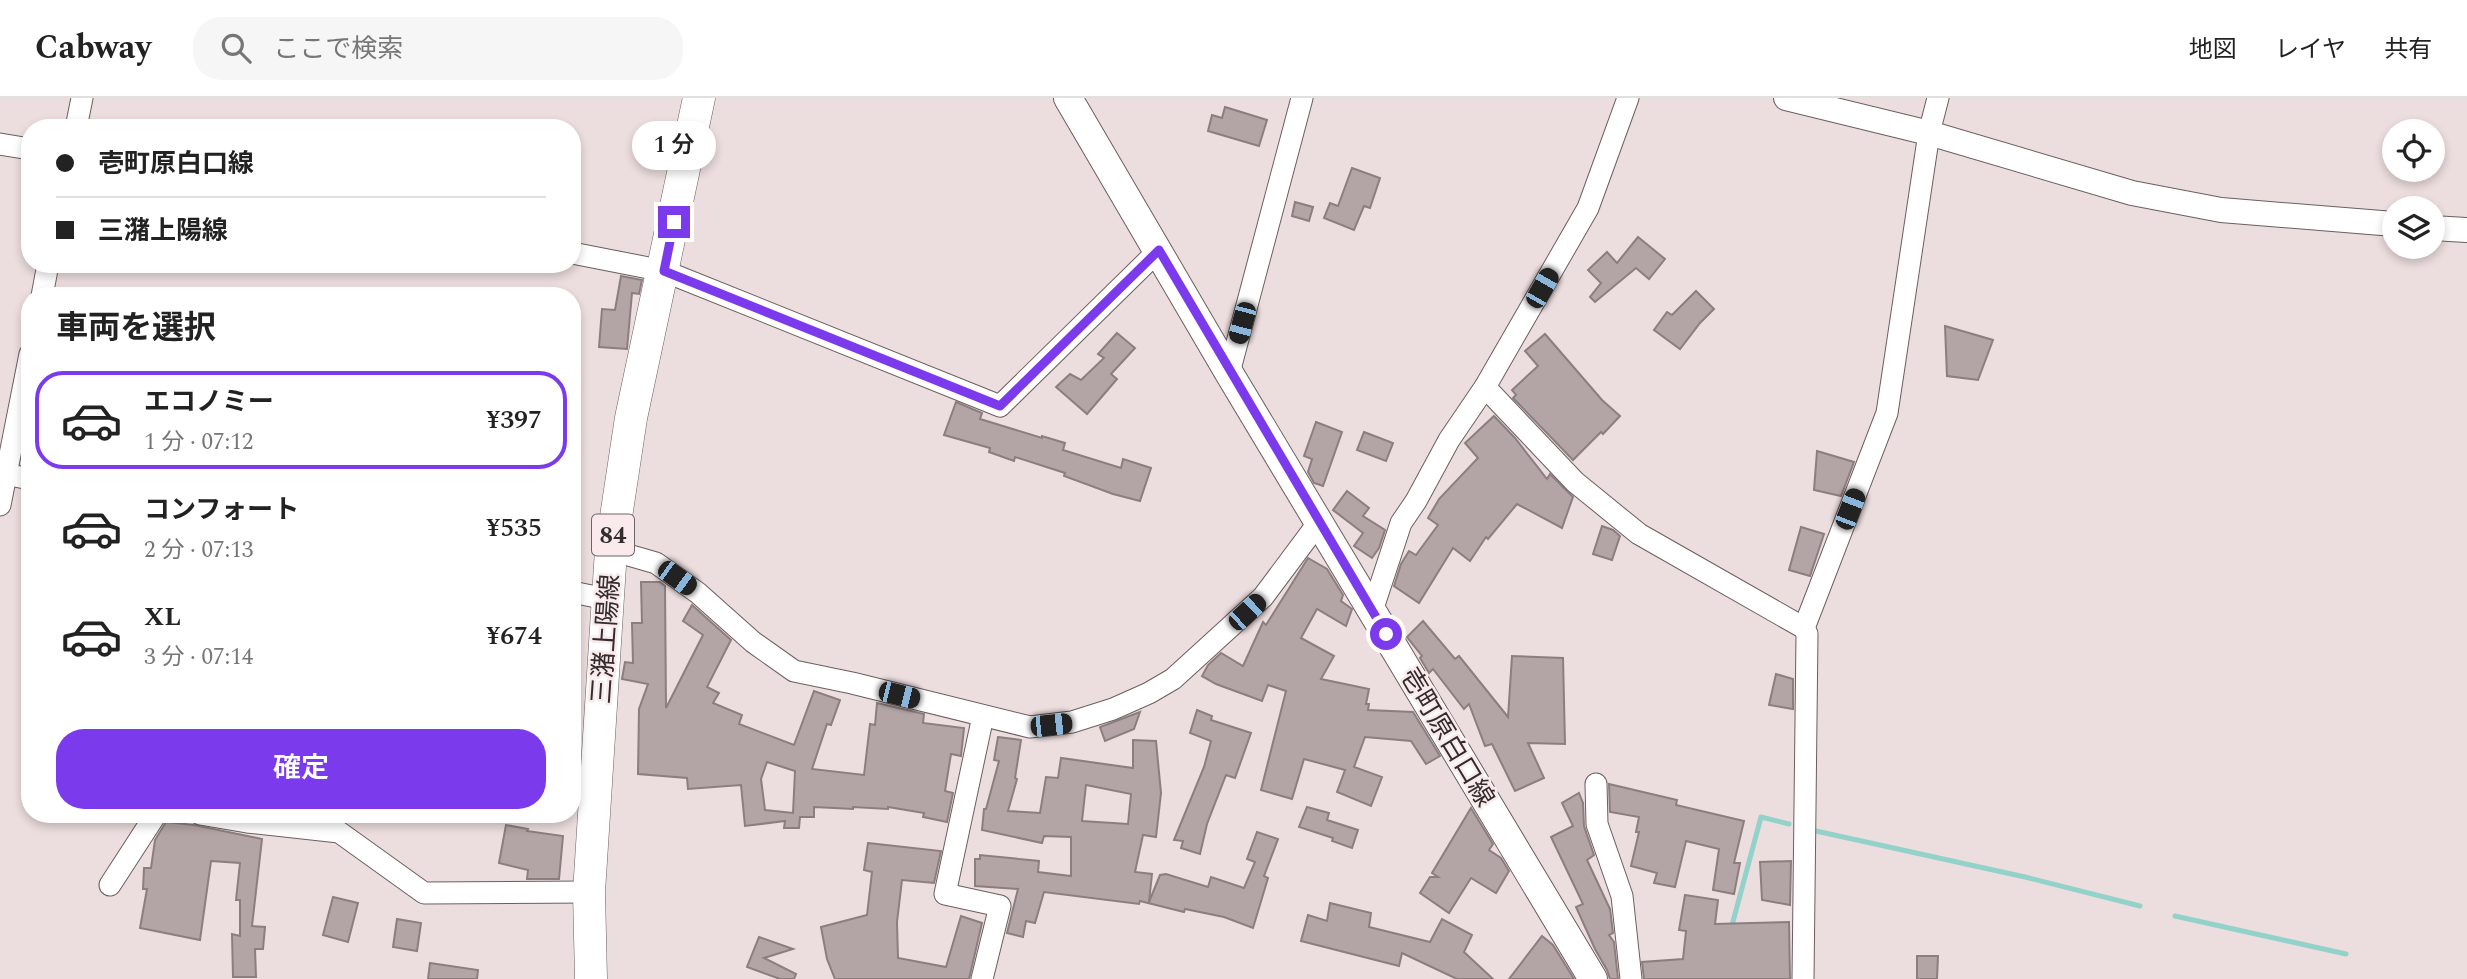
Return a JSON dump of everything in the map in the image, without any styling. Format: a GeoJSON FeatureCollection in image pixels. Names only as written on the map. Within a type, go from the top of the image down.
{"type":"FeatureCollection","features":[{"type":"Feature","properties":{"kind":"main road","name":"三潴上陽線"},"geometry":{"type":"LineString","coordinates":[[591,979],[589,892],[611,550],[631,418],[699,98]]}},
{"type":"Feature","properties":{"kind":"main road","name":"壱町原白口線"},"geometry":{"type":"LineString","coordinates":[[1068,98],[1229,373],[1593,979]]}},
{"type":"Feature","properties":{"kind":"street"},"geometry":{"type":"LineString","coordinates":[[78,119],[82,98]]}},
{"type":"Feature","properties":{"kind":"street"},"geometry":{"type":"LineString","coordinates":[[1229,373],[1302,98]]}},
{"type":"Feature","properties":{"kind":"street"},"geometry":{"type":"LineString","coordinates":[[1372,611],[1401,523],[1449,440],[1485,387],[1588,208],[1628,98]]}},
{"type":"Feature","properties":{"kind":"street"},"geometry":{"type":"LineString","coordinates":[[1786,98],[1929,133],[2160,199],[2221,210],[2382,223]]}},
{"type":"Feature","properties":{"kind":"street"},"geometry":{"type":"LineString","coordinates":[[1804,628],[1887,413],[1929,133],[1938,98]]}},
{"type":"Feature","properties":{"kind":"street"},"geometry":{"type":"LineString","coordinates":[[0,144],[21,148]]}},
{"type":"Feature","properties":{"kind":"street"},"geometry":{"type":"LineString","coordinates":[[2445,229],[2467,230]]}},
{"type":"Feature","properties":{"kind":"street"},"geometry":{"type":"LineString","coordinates":[[581,255],[664,271],[1000,406],[1159,250]]}},
{"type":"Feature","properties":{"kind":"street"},"geometry":{"type":"LineString","coordinates":[[1485,387],[1575,482],[1639,534],[1804,628],[1807,634],[1803,979]]}},
{"type":"Feature","properties":{"kind":"street"},"geometry":{"type":"LineString","coordinates":[[0,505],[3,473],[21,394]]}},
{"type":"Feature","properties":{"kind":"street"},"geometry":{"type":"LineString","coordinates":[[3,473],[21,477]]}},
{"type":"Feature","properties":{"kind":"street"},"geometry":{"type":"LineString","coordinates":[[611,550],[656,563],[698,593],[753,642],[794,671],[1030,727],[1072,722],[1113,709],[1173,679],[1263,597],[1319,522]]}},
{"type":"Feature","properties":{"kind":"street"},"geometry":{"type":"LineString","coordinates":[[581,594],[607,599]]}},
{"type":"Feature","properties":{"kind":"street"},"geometry":{"type":"LineString","coordinates":[[982,716],[945,894],[1000,906],[982,979]]}},
{"type":"Feature","properties":{"kind":"street"},"geometry":{"type":"LineString","coordinates":[[1595,784],[1597,824],[1622,895],[1631,979]]}},
{"type":"Feature","properties":{"kind":"street"},"geometry":{"type":"LineString","coordinates":[[110,886],[150,823]]}},
{"type":"Feature","properties":{"kind":"street"},"geometry":{"type":"LineString","coordinates":[[256,823],[339,832],[424,893],[589,892]]}},
{"type":"Feature","properties":{"kind":"building"},"geometry":{"type":"Polygon","coordinates":[[[1225,107],[1267,120],[1259,146],[1208,131],[1212,115],[1222,118],[1225,107]]]}},
{"type":"Feature","properties":{"kind":"building"},"geometry":{"type":"Polygon","coordinates":[[[1352,168],[1380,178],[1370,208],[1364,206],[1354,230],[1324,218],[1330,203],[1338,206],[1352,168]]]}},
{"type":"Feature","properties":{"kind":"building"},"geometry":{"type":"Polygon","coordinates":[[[1295,202],[1313,207],[1309,221],[1292,216],[1295,202]]]}},
{"type":"Feature","properties":{"kind":"building"},"geometry":{"type":"Polygon","coordinates":[[[1638,237],[1665,259],[1649,279],[1636,268],[1595,302],[1590,297],[1601,283],[1588,270],[1607,252],[1617,263],[1638,237]]]}},
{"type":"Feature","properties":{"kind":"building"},"geometry":{"type":"Polygon","coordinates":[[[621,276],[642,280],[639,294],[632,293],[627,349],[599,347],[602,309],[615,310],[621,276]]]}},
{"type":"Feature","properties":{"kind":"building"},"geometry":{"type":"Polygon","coordinates":[[[1696,291],[1714,309],[1680,349],[1654,330],[1667,312],[1672,315],[1696,291]]]}},
{"type":"Feature","properties":{"kind":"building"},"geometry":{"type":"Polygon","coordinates":[[[1945,326],[1993,340],[1978,380],[1947,376],[1945,326]]]}},
{"type":"Feature","properties":{"kind":"building"},"geometry":{"type":"Polygon","coordinates":[[[1117,333],[1135,348],[1111,374],[1117,379],[1087,414],[1056,387],[1070,374],[1081,380],[1104,358],[1098,354],[1117,333]]]}},
{"type":"Feature","properties":{"kind":"building"},"geometry":{"type":"Polygon","coordinates":[[[1545,334],[1602,400],[1620,416],[1573,460],[1513,398],[1516,395],[1512,390],[1538,366],[1525,351],[1545,334]]]}},
{"type":"Feature","properties":{"kind":"building"},"geometry":{"type":"Polygon","coordinates":[[[956,402],[982,413],[980,419],[1065,443],[1063,450],[1121,468],[1123,459],[1151,468],[1140,501],[1064,476],[1065,473],[1015,457],[1014,461],[989,452],[990,448],[944,435],[956,402]]]}},
{"type":"Feature","properties":{"kind":"building"},"geometry":{"type":"Polygon","coordinates":[[[1494,416],[1547,479],[1550,474],[1573,497],[1562,528],[1517,504],[1488,539],[1486,537],[1470,561],[1453,548],[1419,603],[1394,586],[1401,564],[1409,551],[1416,555],[1438,525],[1428,518],[1439,499],[1478,458],[1465,443],[1494,416]]]}},
{"type":"Feature","properties":{"kind":"building"},"geometry":{"type":"Polygon","coordinates":[[[1316,422],[1342,432],[1323,486],[1314,483],[1308,472],[1312,459],[1304,456],[1316,422]]]}},
{"type":"Feature","properties":{"kind":"building"},"geometry":{"type":"Polygon","coordinates":[[[1364,432],[1393,443],[1386,461],[1357,450],[1364,432]]]}},
{"type":"Feature","properties":{"kind":"building"},"geometry":{"type":"Polygon","coordinates":[[[1817,451],[1854,462],[1841,496],[1814,490],[1817,451]]]}},
{"type":"Feature","properties":{"kind":"building"},"geometry":{"type":"Polygon","coordinates":[[[1347,491],[1369,508],[1363,516],[1385,530],[1379,548],[1372,558],[1354,546],[1363,533],[1333,510],[1347,491]]]}},
{"type":"Feature","properties":{"kind":"building"},"geometry":{"type":"Polygon","coordinates":[[[1602,526],[1620,536],[1612,560],[1593,554],[1602,526]]]}},
{"type":"Feature","properties":{"kind":"building"},"geometry":{"type":"Polygon","coordinates":[[[1801,527],[1824,534],[1810,576],[1789,570],[1801,527]]]}},
{"type":"Feature","properties":{"kind":"building"},"geometry":{"type":"Polygon","coordinates":[[[1308,558],[1327,569],[1343,595],[1341,601],[1352,609],[1346,626],[1317,609],[1301,638],[1334,656],[1321,679],[1369,689],[1366,704],[1369,704],[1368,710],[1413,712],[1440,756],[1426,764],[1411,741],[1365,737],[1354,767],[1382,777],[1371,806],[1337,792],[1345,770],[1304,759],[1292,799],[1261,790],[1286,691],[1268,685],[1262,701],[1202,676],[1208,665],[1221,653],[1243,666],[1263,622],[1266,625],[1308,558]]]}},
{"type":"Feature","properties":{"kind":"building"},"geometry":{"type":"Polygon","coordinates":[[[641,582],[660,582],[665,586],[666,708],[703,635],[683,621],[692,605],[731,640],[707,687],[719,693],[713,703],[742,715],[739,724],[794,745],[814,691],[840,700],[831,725],[827,724],[812,769],[864,775],[870,724],[875,725],[877,703],[924,714],[923,723],[964,728],[961,756],[951,754],[945,791],[953,793],[947,822],[923,817],[924,813],[888,807],[814,807],[814,817],[800,817],[799,828],[784,828],[785,821],[745,826],[741,785],[688,789],[687,778],[638,774],[639,709],[648,684],[622,679],[625,662],[633,663],[632,623],[642,623],[641,582]],[[767,762],[761,779],[765,810],[793,813],[795,771],[767,762]]]}},
{"type":"Feature","properties":{"kind":"building"},"geometry":{"type":"Polygon","coordinates":[[[1423,621],[1455,659],[1459,656],[1508,717],[1512,656],[1563,658],[1565,744],[1528,743],[1544,778],[1515,791],[1492,744],[1485,746],[1469,704],[1464,709],[1433,669],[1429,673],[1420,658],[1422,656],[1407,637],[1423,621]]]}},
{"type":"Feature","properties":{"kind":"building"},"geometry":{"type":"Polygon","coordinates":[[[1776,674],[1793,679],[1793,709],[1769,705],[1776,674]]]}},
{"type":"Feature","properties":{"kind":"building"},"geometry":{"type":"Polygon","coordinates":[[[1197,710],[1212,716],[1211,720],[1251,733],[1235,778],[1226,775],[1207,824],[1200,854],[1181,848],[1183,841],[1174,840],[1204,767],[1211,741],[1190,733],[1197,710]]]}},
{"type":"Feature","properties":{"kind":"building"},"geometry":{"type":"Polygon","coordinates":[[[1140,712],[1134,729],[1105,741],[1100,727],[1140,712]]]}},
{"type":"Feature","properties":{"kind":"building"},"geometry":{"type":"Polygon","coordinates":[[[998,737],[1021,740],[1017,779],[1008,811],[1040,813],[1046,777],[1058,778],[1061,758],[1133,768],[1133,740],[1156,741],[1161,793],[1156,837],[1143,835],[1135,872],[1152,874],[1149,902],[1160,875],[1166,874],[1208,887],[1211,877],[1244,888],[1255,862],[1247,859],[1257,832],[1278,839],[1264,876],[1268,878],[1253,928],[1224,917],[1185,909],[1184,912],[1140,901],[1139,904],[1044,892],[1035,923],[1026,921],[1023,937],[1007,933],[1018,889],[975,886],[975,859],[980,859],[980,855],[1039,861],[1038,872],[1071,876],[1071,837],[1044,836],[1042,843],[982,830],[984,809],[999,761],[994,760],[998,737]],[[1086,785],[1082,821],[1128,824],[1131,794],[1086,785]]]}},
{"type":"Feature","properties":{"kind":"building"},"geometry":{"type":"Polygon","coordinates":[[[1609,784],[1677,800],[1676,805],[1744,821],[1734,863],[1740,863],[1734,894],[1713,890],[1719,849],[1686,841],[1675,887],[1654,883],[1657,873],[1631,866],[1639,832],[1636,832],[1639,817],[1610,812],[1609,784]]]}},
{"type":"Feature","properties":{"kind":"building"},"geometry":{"type":"Polygon","coordinates":[[[1579,793],[1583,803],[1584,826],[1594,855],[1587,860],[1610,909],[1613,933],[1609,935],[1614,942],[1618,979],[1610,979],[1595,949],[1576,907],[1583,904],[1551,837],[1573,826],[1562,803],[1579,793]]]}},
{"type":"Feature","properties":{"kind":"building"},"geometry":{"type":"Polygon","coordinates":[[[1307,807],[1329,813],[1327,820],[1358,830],[1352,848],[1332,841],[1333,838],[1299,827],[1307,807]]]}},
{"type":"Feature","properties":{"kind":"building"},"geometry":{"type":"Polygon","coordinates":[[[1471,808],[1493,844],[1489,850],[1501,858],[1509,871],[1496,893],[1471,878],[1449,913],[1420,893],[1430,877],[1438,877],[1432,873],[1471,808]]]}},
{"type":"Feature","properties":{"kind":"building"},"geometry":{"type":"Polygon","coordinates":[[[165,823],[194,825],[262,839],[252,926],[265,927],[263,949],[255,949],[256,977],[233,977],[232,934],[240,936],[240,900],[236,900],[240,863],[211,861],[200,940],[140,928],[147,889],[143,889],[144,868],[151,868],[155,840],[165,823]]]}},
{"type":"Feature","properties":{"kind":"building"},"geometry":{"type":"Polygon","coordinates":[[[506,825],[563,836],[559,879],[527,879],[528,870],[499,863],[506,825]]]}},
{"type":"Feature","properties":{"kind":"building"},"geometry":{"type":"Polygon","coordinates":[[[868,843],[941,851],[934,883],[902,880],[897,922],[898,958],[946,967],[961,916],[982,923],[969,979],[835,979],[827,959],[821,927],[867,915],[872,872],[864,870],[868,843]]]}},
{"type":"Feature","properties":{"kind":"building"},"geometry":{"type":"Polygon","coordinates":[[[1791,861],[1790,905],[1762,900],[1760,862],[1791,861]]]}},
{"type":"Feature","properties":{"kind":"building"},"geometry":{"type":"Polygon","coordinates":[[[1685,895],[1718,900],[1715,924],[1789,922],[1790,979],[1644,979],[1642,962],[1683,959],[1686,931],[1679,930],[1685,895]]]}},
{"type":"Feature","properties":{"kind":"building"},"geometry":{"type":"Polygon","coordinates":[[[333,897],[358,903],[348,942],[323,935],[333,897]]]}},
{"type":"Feature","properties":{"kind":"building"},"geometry":{"type":"Polygon","coordinates":[[[1330,903],[1371,913],[1369,927],[1430,942],[1442,919],[1472,935],[1464,952],[1493,979],[1457,979],[1402,953],[1399,966],[1301,941],[1308,915],[1327,921],[1330,903]]]}},
{"type":"Feature","properties":{"kind":"building"},"geometry":{"type":"Polygon","coordinates":[[[397,919],[421,923],[417,951],[393,947],[397,919]]]}},
{"type":"Feature","properties":{"kind":"building"},"geometry":{"type":"Polygon","coordinates":[[[1542,936],[1553,945],[1574,979],[1509,979],[1542,936]]]}},
{"type":"Feature","properties":{"kind":"building"},"geometry":{"type":"Polygon","coordinates":[[[759,937],[793,949],[764,958],[796,974],[794,979],[780,979],[747,967],[759,937]]]}},
{"type":"Feature","properties":{"kind":"building"},"geometry":{"type":"Polygon","coordinates":[[[1917,956],[1938,956],[1937,979],[1917,979],[1917,956]]]}},
{"type":"Feature","properties":{"kind":"building"},"geometry":{"type":"Polygon","coordinates":[[[430,963],[478,970],[477,979],[428,979],[430,963]]]}},
{"type":"Feature","properties":{"kind":"waterway"},"geometry":{"type":"LineString","coordinates":[[1731,929],[1761,817],[1789,824]]}},
{"type":"Feature","properties":{"kind":"waterway"},"geometry":{"type":"LineString","coordinates":[[1816,831],[2025,877],[2140,906]]}},
{"type":"Feature","properties":{"kind":"waterway"},"geometry":{"type":"LineString","coordinates":[[2175,916],[2346,954]]}},
{"type":"Feature","properties":{"kind":"route"},"geometry":{"type":"LineString","coordinates":[[674,222],[664,271],[1000,406],[1159,250],[1229,373],[1386,634]]}}]}
